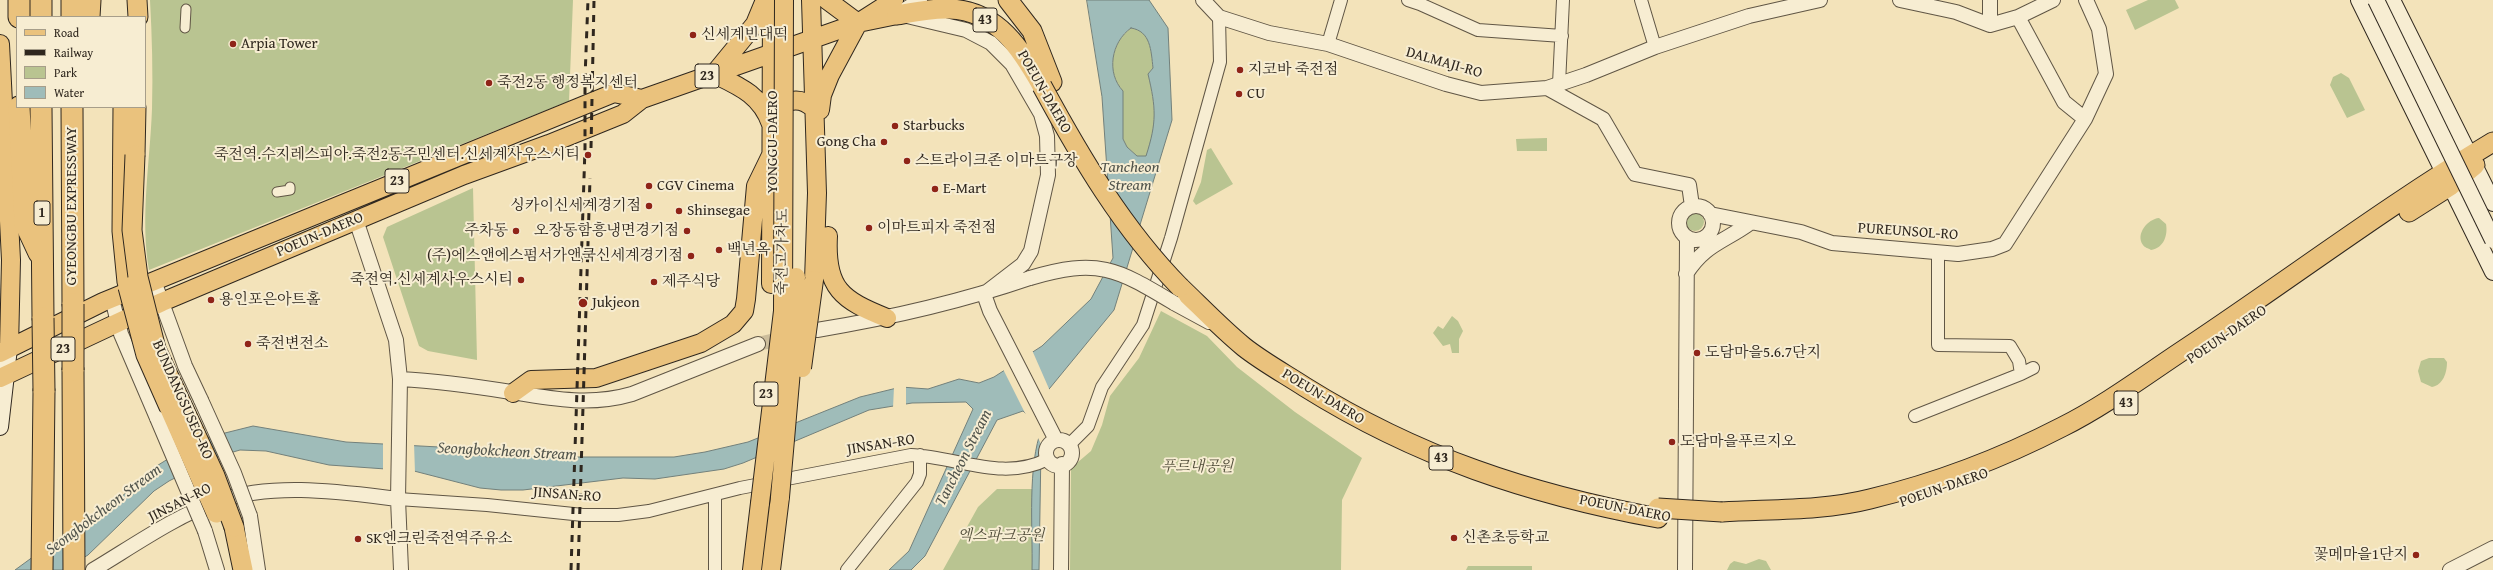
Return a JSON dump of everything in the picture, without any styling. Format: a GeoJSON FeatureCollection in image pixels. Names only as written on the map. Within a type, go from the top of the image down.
{"type":"FeatureCollection","features":[{"type":"Feature","properties":{"kind":"highway"},"geometry":{"type":"LineString","coordinates":[[19,0],[19,16]]}},
{"type":"Feature","properties":{"kind":"highway"},"geometry":{"type":"LineString","coordinates":[[41,0],[41,16]]}},
{"type":"Feature","properties":{"kind":"highway"},"geometry":{"type":"LineString","coordinates":[[72,0],[72,16]]}},
{"type":"Feature","properties":{"kind":"highway"},"geometry":{"type":"LineString","coordinates":[[89,16],[90,0]]}},
{"type":"Feature","properties":{"kind":"highway"},"geometry":{"type":"LineString","coordinates":[[125,0],[125,16]]}},
{"type":"Feature","properties":{"kind":"highway"},"geometry":{"type":"LineString","coordinates":[[137,0],[138,16]]}},
{"type":"Feature","properties":{"kind":"highway","name":"POEUN-DAERO"},"geometry":{"type":"LineString","coordinates":[[1008,0],[1032,31],[1047,84]]}},
{"type":"Feature","properties":{"kind":"highway"},"geometry":{"type":"LineString","coordinates":[[1024,0],[1032,31]]}},
{"type":"Feature","properties":{"kind":"highway","name":"POEUN-DAERO"},"geometry":{"type":"LineString","coordinates":[[896,7],[949,9],[976,15],[998,27],[1016,43],[1047,84],[1114,189],[1150,238],[1181,290],[1245,348],[1333,405],[1408,444],[1460,466],[1542,492],[1658,513],[1722,516],[1868,500],[1942,479],[2063,427],[2113,397],[2216,328],[2332,246],[2417,192],[2447,179],[2472,161],[2493,142]]}},
{"type":"Feature","properties":{"kind":"highway"},"geometry":{"type":"LineString","coordinates":[[19,108],[26,223],[42,262]]}},
{"type":"Feature","properties":{"kind":"highway","name":"GYEONGBU EXPRESSWAY"},"geometry":{"type":"LineString","coordinates":[[41,108],[44,391],[42,570]]}},
{"type":"Feature","properties":{"kind":"highway","name":"GYEONGBU EXPRESSWAY"},"geometry":{"type":"LineString","coordinates":[[72,108],[74,570]]}},
{"type":"Feature","properties":{"kind":"highway"},"geometry":{"type":"LineString","coordinates":[[72,189],[86,129],[86,108]]}},
{"type":"Feature","properties":{"kind":"highway","name":"BUNDANGSUSEO-RO"},"geometry":{"type":"LineString","coordinates":[[123,108],[128,154]]}},
{"type":"Feature","properties":{"kind":"highway","name":"BUNDANGSUSEO-RO"},"geometry":{"type":"LineString","coordinates":[[136,108],[128,154],[122,231],[127,282],[134,314],[146,354],[199,472],[220,529],[231,570]]}},
{"type":"Feature","properties":{"kind":"highway","name":"POEUN-DAERO"},"geometry":{"type":"LineString","coordinates":[[2472,161],[2493,154]]}},
{"type":"Feature","properties":{"kind":"highway","name":"POEUN-DAERO"},"geometry":{"type":"LineString","coordinates":[[1181,290],[1248,338],[1343,399],[1404,432],[1464,456],[1545,482],[1658,513]]}},
{"type":"Feature","properties":{"kind":"highway","name":"BUNDANGSUSEO-RO"},"geometry":{"type":"LineString","coordinates":[[220,529],[243,570]]}},
{"type":"Feature","properties":{"kind":"main road"},"geometry":{"type":"LineString","coordinates":[[765,0],[756,24],[714,74],[744,89],[761,102],[773,123]]}},
{"type":"Feature","properties":{"kind":"main road","name":"YONGGU-DAERO"},"geometry":{"type":"LineString","coordinates":[[760,503],[771,284],[773,151],[772,0]]}},
{"type":"Feature","properties":{"kind":"main road","name":"죽전고가차도"},"geometry":{"type":"LineString","coordinates":[[760,503],[783,311],[784,0]]}},
{"type":"Feature","properties":{"kind":"main road","name":"죽전고가차도"},"geometry":{"type":"LineString","coordinates":[[780,497],[796,313],[796,0]]}},
{"type":"Feature","properties":{"kind":"main road"},"geometry":{"type":"LineString","coordinates":[[811,0],[812,39]]}},
{"type":"Feature","properties":{"kind":"main road"},"geometry":{"type":"LineString","coordinates":[[827,0],[858,23],[835,62],[822,95],[816,146],[828,175],[828,261],[834,281],[850,302],[887,318]]}},
{"type":"Feature","properties":{"kind":"main road"},"geometry":{"type":"LineString","coordinates":[[2358,0],[2493,272]]}},
{"type":"Feature","properties":{"kind":"main road"},"geometry":{"type":"LineString","coordinates":[[2376,0],[2493,240]]}},
{"type":"Feature","properties":{"kind":"main road"},"geometry":{"type":"LineString","coordinates":[[2392,0],[2493,203]]}},
{"type":"Feature","properties":{"kind":"main road","name":"POEUN-DAERO"},"geometry":{"type":"LineString","coordinates":[[4,376],[118,324],[162,302],[464,175],[549,144],[623,114],[642,99],[858,23],[896,7]]}},
{"type":"Feature","properties":{"kind":"main road","name":"23"},"geometry":{"type":"LineString","coordinates":[[771,570],[780,497],[810,322],[814,280],[816,236],[816,146],[813,108],[812,39]]}},
{"type":"Feature","properties":{"kind":"main road"},"geometry":{"type":"LineString","coordinates":[[0,44],[11,260],[0,427]]}},
{"type":"Feature","properties":{"kind":"main road","name":"POEUN-DAERO"},"geometry":{"type":"LineString","coordinates":[[5,343],[614,93],[642,99]]}},
{"type":"Feature","properties":{"kind":"main road"},"geometry":{"type":"LineString","coordinates":[[773,123],[784,103],[800,101],[813,108]]}},
{"type":"Feature","properties":{"kind":"main road"},"geometry":{"type":"LineString","coordinates":[[514,392],[531,380],[596,378],[634,367],[701,343],[733,324],[744,311],[746,299],[756,186],[773,151]]}},
{"type":"Feature","properties":{"kind":"main road","name":"23"},"geometry":{"type":"LineString","coordinates":[[752,570],[760,503]]}},
{"type":"Feature","properties":{"kind":"street"},"geometry":{"type":"LineString","coordinates":[[896,7],[920,0]]}},
{"type":"Feature","properties":{"kind":"street","name":"DALMAJI-RO"},"geometry":{"type":"LineString","coordinates":[[1202,0],[1219,18],[1269,33],[1328,44],[1446,84],[1481,93],[1553,86],[1656,47],[1749,16],[1820,0]]}},
{"type":"Feature","properties":{"kind":"street"},"geometry":{"type":"LineString","coordinates":[[1328,44],[1342,0]]}},
{"type":"Feature","properties":{"kind":"street"},"geometry":{"type":"LineString","coordinates":[[1562,0],[1562,36],[1553,86],[1603,119],[1635,174],[1689,185],[1692,206]]}},
{"type":"Feature","properties":{"kind":"street"},"geometry":{"type":"LineString","coordinates":[[1641,0],[1656,47]]}},
{"type":"Feature","properties":{"kind":"street"},"geometry":{"type":"LineString","coordinates":[[1900,0],[1956,12],[1990,25],[2018,17],[2052,0]]}},
{"type":"Feature","properties":{"kind":"street"},"geometry":{"type":"LineString","coordinates":[[1990,0],[1990,25]]}},
{"type":"Feature","properties":{"kind":"street","name":"PUREUNSOL-RO"},"geometry":{"type":"LineString","coordinates":[[1710,214],[1801,232],[1832,243],[1958,254],[1992,249],[2005,244],[2085,119],[2106,74],[2099,29],[2086,0]]}},
{"type":"Feature","properties":{"kind":"street"},"geometry":{"type":"LineString","coordinates":[[1416,1],[1478,30],[1562,36]]}},
{"type":"Feature","properties":{"kind":"street"},"geometry":{"type":"LineString","coordinates":[[896,7],[966,30],[991,43],[1012,64],[1041,114],[1047,136],[1048,175],[1031,251],[1023,264],[984,294]]}},
{"type":"Feature","properties":{"kind":"street"},"geometry":{"type":"LineString","coordinates":[[185,28],[186,9]]}},
{"type":"Feature","properties":{"kind":"street"},"geometry":{"type":"LineString","coordinates":[[2018,17],[2064,102],[2085,119]]}},
{"type":"Feature","properties":{"kind":"street"},"geometry":{"type":"LineString","coordinates":[[984,294],[990,311],[1059,438],[1072,456],[1067,463],[1055,465],[1044,461],[1047,448],[1059,438],[1088,426],[1102,387],[1144,325],[1171,238],[1220,62],[1219,18]]}},
{"type":"Feature","properties":{"kind":"street"},"geometry":{"type":"LineString","coordinates":[[277,192],[290,190],[290,187]]}},
{"type":"Feature","properties":{"kind":"street"},"geometry":{"type":"LineString","coordinates":[[1692,206],[1705,209],[1710,214],[1712,221],[1710,232],[1698,239],[1687,237],[1682,232],[1679,220],[1682,214],[1692,206]]}},
{"type":"Feature","properties":{"kind":"street"},"geometry":{"type":"LineString","coordinates":[[356,220],[396,340],[400,379],[398,398],[398,499],[401,570]]}},
{"type":"Feature","properties":{"kind":"street"},"geometry":{"type":"LineString","coordinates":[[1686,274],[1696,259],[1716,242],[1750,223]]}},
{"type":"Feature","properties":{"kind":"street"},"geometry":{"type":"LineString","coordinates":[[1686,570],[1687,237]]}},
{"type":"Feature","properties":{"kind":"street"},"geometry":{"type":"LineString","coordinates":[[1938,253],[1938,345],[2010,346],[2019,361],[2021,374]]}},
{"type":"Feature","properties":{"kind":"street"},"geometry":{"type":"LineString","coordinates":[[817,330],[887,318],[984,294],[1058,270],[1096,267],[1136,281],[1181,290]]}},
{"type":"Feature","properties":{"kind":"street"},"geometry":{"type":"LineString","coordinates":[[154,281],[185,366],[234,473],[250,516],[258,570]]}},
{"type":"Feature","properties":{"kind":"street"},"geometry":{"type":"LineString","coordinates":[[112,299],[118,324],[157,418],[220,529],[217,570]]}},
{"type":"Feature","properties":{"kind":"street"},"geometry":{"type":"LineString","coordinates":[[400,379],[432,380],[581,402],[610,400],[632,394],[758,344]]}},
{"type":"Feature","properties":{"kind":"street"},"geometry":{"type":"LineString","coordinates":[[143,387],[147,360],[166,353],[185,366]]}},
{"type":"Feature","properties":{"kind":"street"},"geometry":{"type":"LineString","coordinates":[[1915,416],[2033,368]]}},
{"type":"Feature","properties":{"kind":"street"},"geometry":{"type":"LineString","coordinates":[[847,570],[918,482],[920,474],[916,455]]}},
{"type":"Feature","properties":{"kind":"street","name":"JINSAN-RO"},"geometry":{"type":"LineString","coordinates":[[93,570],[182,518],[206,506],[232,497],[272,492],[313,491],[398,499],[472,503],[583,515],[618,515],[649,512],[715,494],[916,455],[997,469],[1024,468],[1044,461]]}},
{"type":"Feature","properties":{"kind":"street"},"geometry":{"type":"LineString","coordinates":[[1061,570],[1062,464]]}},
{"type":"Feature","properties":{"kind":"street"},"geometry":{"type":"LineString","coordinates":[[715,494],[715,570]]}},
{"type":"Feature","properties":{"kind":"street"},"geometry":{"type":"LineString","coordinates":[[2450,570],[2493,548]]}},
{"type":"Feature","properties":{"kind":"green space"},"geometry":{"type":"Polygon","coordinates":[[[150,0],[573,0],[569,101],[149,270],[146,250],[145,210],[152,95],[150,0]]]}},
{"type":"Feature","properties":{"kind":"green space"},"geometry":{"type":"Polygon","coordinates":[[[2148,0],[2175,0],[2179,8],[2135,30],[2126,10],[2148,0]]]}},
{"type":"Feature","properties":{"kind":"green space"},"geometry":{"type":"Polygon","coordinates":[[[1131,28],[1143,33],[1149,42],[1152,55],[1153,68],[1148,74],[1153,96],[1154,124],[1147,156],[1137,156],[1127,147],[1123,139],[1123,91],[1114,76],[1113,58],[1115,50],[1124,34],[1131,28]]]}},
{"type":"Feature","properties":{"kind":"green space"},"geometry":{"type":"Polygon","coordinates":[[[2341,73],[2349,78],[2365,110],[2347,118],[2330,85],[2333,77],[2341,73]]]}},
{"type":"Feature","properties":{"kind":"green space"},"geometry":{"type":"Polygon","coordinates":[[[1547,138],[1547,151],[1517,151],[1516,139],[1547,138]]]}},
{"type":"Feature","properties":{"kind":"green space"},"geometry":{"type":"Polygon","coordinates":[[[1211,148],[1233,184],[1196,205],[1193,201],[1201,182],[1207,150],[1211,148]]]}},
{"type":"Feature","properties":{"kind":"green space"},"geometry":{"type":"Polygon","coordinates":[[[473,188],[477,360],[428,351],[419,346],[383,237],[387,227],[473,188]]]}},
{"type":"Feature","properties":{"kind":"green space"},"geometry":{"type":"Polygon","coordinates":[[[1695,213],[1701,216],[1704,222],[1701,228],[1695,231],[1689,228],[1686,222],[1689,216],[1695,213]]]}},
{"type":"Feature","properties":{"kind":"green space"},"geometry":{"type":"Polygon","coordinates":[[[2159,218],[2166,224],[2166,237],[2159,247],[2151,250],[2143,245],[2141,241],[2142,232],[2147,224],[2159,218]]]}},
{"type":"Feature","properties":{"kind":"green space","name":"푸르내공원"},"geometry":{"type":"Polygon","coordinates":[[[1161,311],[1207,336],[1237,367],[1295,412],[1362,458],[1342,500],[1341,570],[1070,570],[1071,468],[1091,451],[1102,425],[1110,396],[1139,358],[1161,311]]]}},
{"type":"Feature","properties":{"kind":"green space"},"geometry":{"type":"Polygon","coordinates":[[[1452,316],[1458,321],[1463,331],[1459,339],[1459,353],[1452,353],[1450,344],[1443,346],[1433,333],[1438,326],[1443,329],[1452,316]]]}},
{"type":"Feature","properties":{"kind":"green space"},"geometry":{"type":"Polygon","coordinates":[[[2429,358],[2444,358],[2447,362],[2444,378],[2439,384],[2432,387],[2421,382],[2418,371],[2421,361],[2429,358]]]}},
{"type":"Feature","properties":{"kind":"green space","name":"엑스파크공원"},"geometry":{"type":"Polygon","coordinates":[[[997,489],[1036,489],[1034,570],[943,570],[978,507],[997,489]]]}},
{"type":"Feature","properties":{"kind":"green space"},"geometry":{"type":"Polygon","coordinates":[[[1759,559],[1766,561],[1771,570],[1727,570],[1730,564],[1734,561],[1746,564],[1759,559]]]}},
{"type":"Feature","properties":{"kind":"green space"},"geometry":{"type":"Polygon","coordinates":[[[1468,566],[1532,566],[1532,570],[1466,570],[1468,566]]]}},
{"type":"Feature","properties":{"kind":"water","name":"Tancheon Stream"},"geometry":{"type":"Polygon","coordinates":[[[1087,0],[1149,0],[1168,28],[1172,120],[1114,310],[1045,394],[1056,426],[1041,447],[1039,570],[1032,570],[1032,498],[1034,460],[1037,443],[1042,428],[1023,411],[997,420],[925,556],[911,570],[889,570],[909,551],[973,409],[966,402],[912,403],[869,410],[743,463],[724,469],[655,479],[623,478],[523,490],[480,488],[414,471],[329,465],[266,451],[240,450],[216,457],[169,481],[154,491],[88,555],[63,570],[15,570],[52,543],[102,514],[155,467],[184,449],[205,438],[253,426],[346,442],[439,447],[487,457],[674,457],[705,452],[748,442],[860,397],[901,387],[928,389],[959,379],[979,383],[994,377],[1042,346],[1091,299],[1113,258],[1102,97],[1087,0]],[[1131,28],[1119,41],[1115,49],[1113,67],[1114,76],[1123,91],[1123,139],[1127,147],[1137,156],[1146,156],[1154,124],[1153,96],[1148,74],[1153,68],[1149,43],[1143,33],[1131,28]]]}},
{"type":"Feature","properties":{"kind":"pier"},"geometry":{"type":"Polygon","coordinates":[[[1032,350],[1050,391],[1047,394],[1052,402],[1057,423],[1041,444],[1037,436],[1039,429],[1027,417],[1003,369],[1032,350]]]}},
{"type":"Feature","properties":{"kind":"pier"},"geometry":{"type":"Polygon","coordinates":[[[906,385],[906,406],[893,408],[894,387],[906,385]]]}},
{"type":"Feature","properties":{"kind":"pier"},"geometry":{"type":"Polygon","coordinates":[[[383,441],[414,443],[415,473],[383,471],[383,441]]]}},
{"type":"Feature","properties":{"kind":"tunnel"},"geometry":{"type":"LineString","coordinates":[[758,344],[789,337]]}},
{"type":"Feature","properties":{"kind":"railway"},"geometry":{"type":"LineString","coordinates":[[571,570],[585,148],[585,78],[588,0]]}},
{"type":"Feature","properties":{"kind":"railway"},"geometry":{"type":"LineString","coordinates":[[591,148],[594,0]]}},
{"type":"Feature","properties":{"kind":"railway"},"geometry":{"type":"LineString","coordinates":[[578,570],[590,178]]}},
{"type":"Feature","properties":{"kind":"place","name":"신세계빈대떡"},"geometry":{"type":"Point","coordinates":[693,35]}},
{"type":"Feature","properties":{"kind":"place","name":"Arpia Tower"},"geometry":{"type":"Point","coordinates":[233,44]}},
{"type":"Feature","properties":{"kind":"place","name":"지코바 죽전점"},"geometry":{"type":"Point","coordinates":[1240,70]}},
{"type":"Feature","properties":{"kind":"place","name":"죽전2동 행정복지센터"},"geometry":{"type":"Point","coordinates":[489,83]}},
{"type":"Feature","properties":{"kind":"place","name":"CU"},"geometry":{"type":"Point","coordinates":[1239,94]}},
{"type":"Feature","properties":{"kind":"place","name":"Starbucks"},"geometry":{"type":"Point","coordinates":[895,126]}},
{"type":"Feature","properties":{"kind":"place","name":"Gong Cha"},"geometry":{"type":"Point","coordinates":[884,142]}},
{"type":"Feature","properties":{"kind":"place","name":"죽전역.수지레스피아.죽전2동주민센터.신세계사우스시티"},"geometry":{"type":"Point","coordinates":[588,155]}},
{"type":"Feature","properties":{"kind":"place","name":"스트라이크존 이마트구장"},"geometry":{"type":"Point","coordinates":[907,161]}},
{"type":"Feature","properties":{"kind":"place","name":"CGV Cinema"},"geometry":{"type":"Point","coordinates":[649,186]}},
{"type":"Feature","properties":{"kind":"place","name":"E-Mart"},"geometry":{"type":"Point","coordinates":[935,189]}},
{"type":"Feature","properties":{"kind":"place","name":"싱카이신세계경기점"},"geometry":{"type":"Point","coordinates":[649,206]}},
{"type":"Feature","properties":{"kind":"place","name":"Shinsegae"},"geometry":{"type":"Point","coordinates":[679,211]}},
{"type":"Feature","properties":{"kind":"place","name":"이마트피자 죽전점"},"geometry":{"type":"Point","coordinates":[869,228]}},
{"type":"Feature","properties":{"kind":"place","name":"주차동"},"geometry":{"type":"Point","coordinates":[516,231]}},
{"type":"Feature","properties":{"kind":"place","name":"오장동함흥냉면경기점"},"geometry":{"type":"Point","coordinates":[687,231]}},
{"type":"Feature","properties":{"kind":"place","name":"백년옥"},"geometry":{"type":"Point","coordinates":[719,250]}},
{"type":"Feature","properties":{"kind":"place","name":"(주)에스앤에스펌서가앤쿡신세계경기점"},"geometry":{"type":"Point","coordinates":[691,256]}},
{"type":"Feature","properties":{"kind":"place","name":"죽전역.신세계사우스시티"},"geometry":{"type":"Point","coordinates":[521,280]}},
{"type":"Feature","properties":{"kind":"place","name":"제주식당"},"geometry":{"type":"Point","coordinates":[654,282]}},
{"type":"Feature","properties":{"kind":"place","name":"용인포은아트홀"},"geometry":{"type":"Point","coordinates":[211,300]}},
{"type":"Feature","properties":{"kind":"place","name":"Jukjeon"},"geometry":{"type":"Point","coordinates":[583,303]}},
{"type":"Feature","properties":{"kind":"place","name":"죽전변전소"},"geometry":{"type":"Point","coordinates":[248,344]}},
{"type":"Feature","properties":{"kind":"place","name":"도담마을5.6.7단지"},"geometry":{"type":"Point","coordinates":[1697,353]}},
{"type":"Feature","properties":{"kind":"place","name":"도담마을푸르지오"},"geometry":{"type":"Point","coordinates":[1672,442]}},
{"type":"Feature","properties":{"kind":"place","name":"신촌초등학교"},"geometry":{"type":"Point","coordinates":[1454,538]}},
{"type":"Feature","properties":{"kind":"place","name":"SK엔크린죽전역주유소"},"geometry":{"type":"Point","coordinates":[358,539]}},
{"type":"Feature","properties":{"kind":"place","name":"꽃메마을1단지"},"geometry":{"type":"Point","coordinates":[2416,555]}},
{"type":"Feature","properties":{"kind":"water label","name":"Seongbokcheon Stream"},"geometry":{"type":"Point","coordinates":[507,452]}},
{"type":"Feature","properties":{"kind":"water label","name":"Seongbokcheon Stream"},"geometry":{"type":"Point","coordinates":[104,510]}}]}
